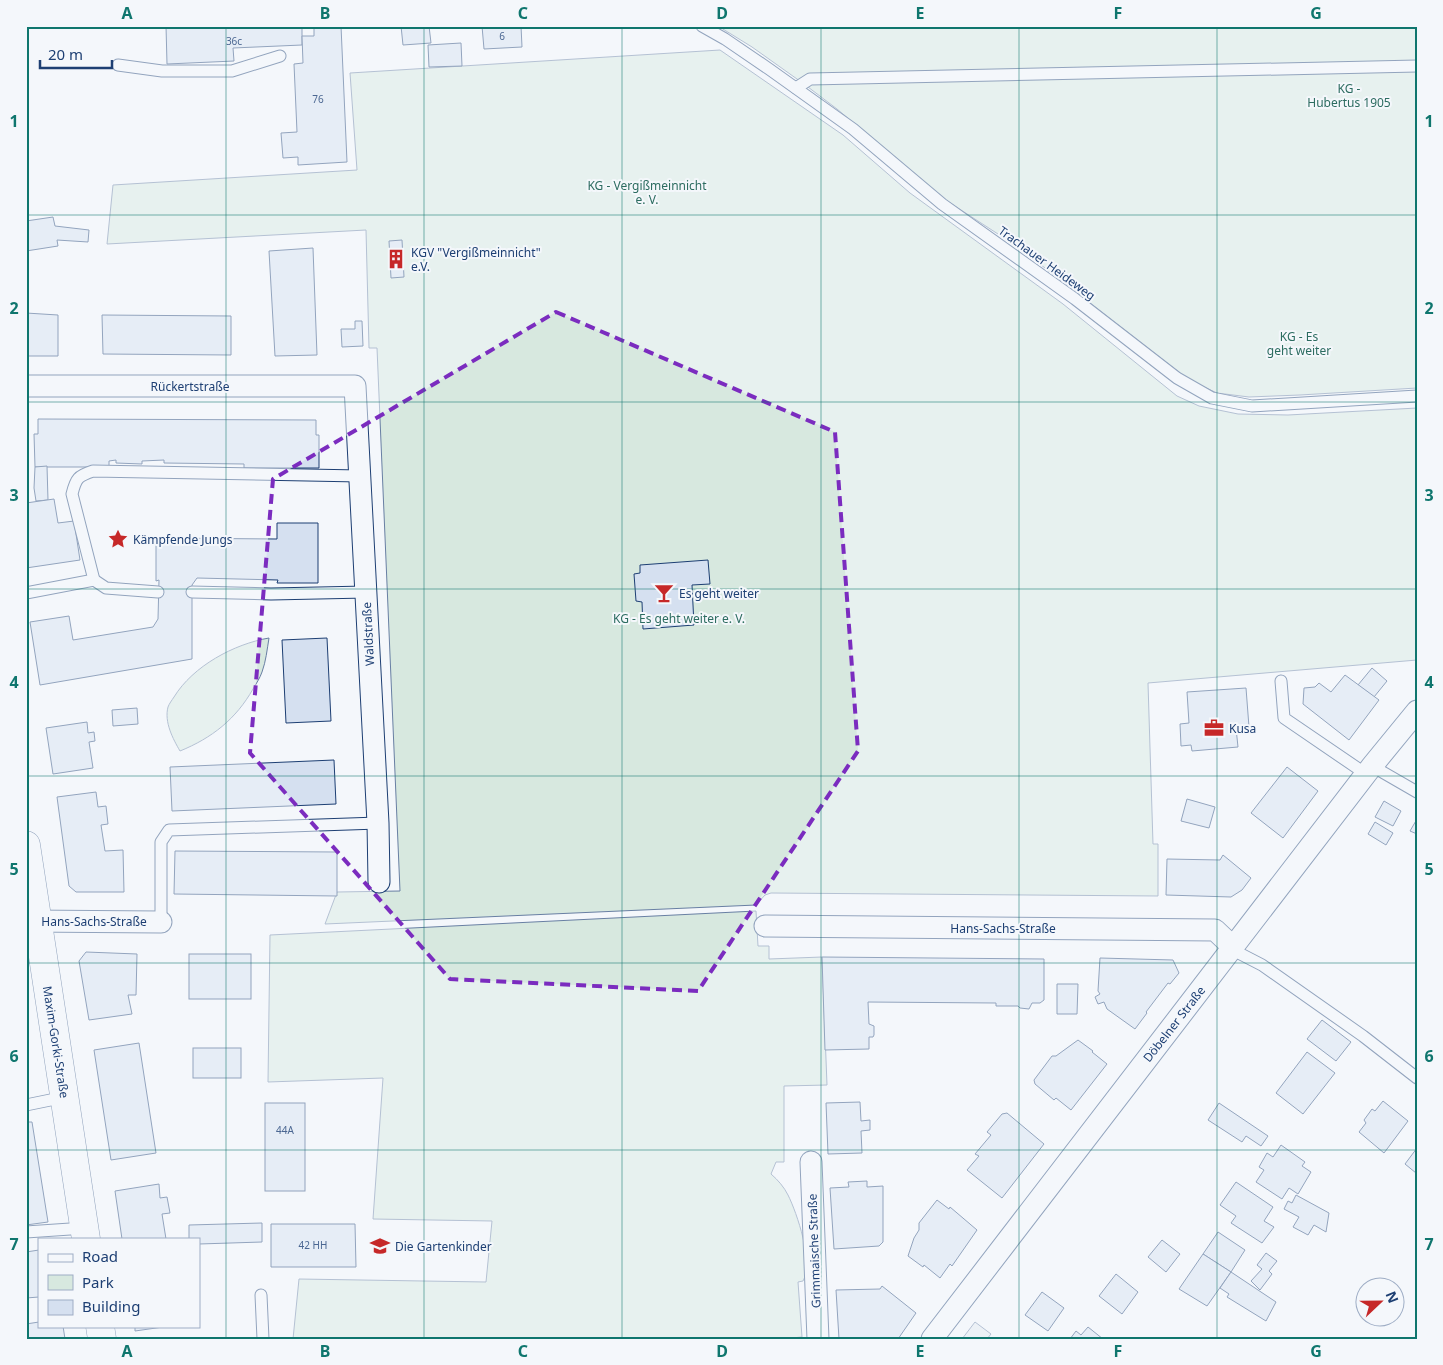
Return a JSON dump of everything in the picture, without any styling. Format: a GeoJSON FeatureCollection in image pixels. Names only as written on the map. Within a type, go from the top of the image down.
{"type":"FeatureCollection","features":[{"type":"Feature","properties":{"kind":"street","name":"Rückertstraße"},"geometry":{"type":"LineString","coordinates":[[26,386],[355,386]]}},
{"type":"Feature","properties":{"kind":"street","name":"Waldstraße"},"geometry":{"type":"LineString","coordinates":[[355,386],[378,823],[379,882]]}},
{"type":"Feature","properties":{"kind":"street","name":"Döbelner Straße"},"geometry":{"type":"LineString","coordinates":[[932,1339],[1369,770],[1417,711]]}},
{"type":"Feature","properties":{"kind":"street","name":"Maxim-Gorki-Straße"},"geometry":{"type":"LineString","coordinates":[[26,845],[32,921],[64,1096],[86,1234]]}},
{"type":"Feature","properties":{"kind":"street","name":"Hans-Sachs-Straße"},"geometry":{"type":"LineString","coordinates":[[32,921],[161,922]]}},
{"type":"Feature","properties":{"kind":"street","name":"Hans-Sachs-Straße"},"geometry":{"type":"LineString","coordinates":[[765,926],[1215,930],[1232,948]]}},
{"type":"Feature","properties":{"kind":"street","name":"Grimmaische Straße"},"geometry":{"type":"LineString","coordinates":[[811,1162],[818,1339]]}},
{"type":"Feature","properties":{"kind":"lane","name":"Trachauer Heideweg"},"geometry":{"type":"LineString","coordinates":[[702,26],[725,39],[853,129],[942,204],[1075,300],[1177,378],[1212,398],[1252,406],[1417,396]]}},
{"type":"Feature","properties":{"kind":"lane"},"geometry":{"type":"LineString","coordinates":[[118,65],[162,71],[232,70],[280,56]]}},
{"type":"Feature","properties":{"kind":"lane"},"geometry":{"type":"LineString","coordinates":[[796,88],[810,79],[1417,66]]}},
{"type":"Feature","properties":{"kind":"lane"},"geometry":{"type":"LineString","coordinates":[[158,592],[106,588],[94,580],[72,494],[75,481],[81,475],[93,471],[360,476]]}},
{"type":"Feature","properties":{"kind":"lane"},"geometry":{"type":"LineString","coordinates":[[26,594],[94,580]]}},
{"type":"Feature","properties":{"kind":"lane"},"geometry":{"type":"LineString","coordinates":[[192,592],[271,594],[366,592]]}},
{"type":"Feature","properties":{"kind":"lane"},"geometry":{"type":"LineString","coordinates":[[1281,681],[1284,718],[1369,770],[1417,792]]}},
{"type":"Feature","properties":{"kind":"lane"},"geometry":{"type":"LineString","coordinates":[[161,922],[160,842],[169,830],[378,823]]}},
{"type":"Feature","properties":{"kind":"lane"},"geometry":{"type":"LineString","coordinates":[[1232,948],[1262,965],[1363,1036],[1417,1078]]}},
{"type":"Feature","properties":{"kind":"lane"},"geometry":{"type":"LineString","coordinates":[[26,1106],[64,1096]]}},
{"type":"Feature","properties":{"kind":"lane"},"geometry":{"type":"LineString","coordinates":[[26,1232],[86,1234]]}},
{"type":"Feature","properties":{"kind":"lane"},"geometry":{"type":"LineString","coordinates":[[261,1295],[263,1339]]}},
{"type":"Feature","properties":{"kind":"highlighted area"},"geometry":{"type":"Polygon","coordinates":[[[556,312],[835,432],[858,751],[698,991],[450,979],[250,753],[273,479],[556,312]]]}},
{"type":"Feature","properties":{"kind":"green space","name":"KG - Hubertus 1905"},"geometry":{"type":"Polygon","coordinates":[[[718,26],[1417,26],[1417,388],[1249,397],[1217,393],[1189,380],[1018,247],[944,199],[837,109],[804,84],[752,47],[718,26]]]}},
{"type":"Feature","properties":{"kind":"green space","name":"KG - Es geht weiter e. V."},"geometry":{"type":"Polygon","coordinates":[[[720,50],[843,135],[910,193],[1063,304],[1177,396],[1199,406],[1238,414],[1288,415],[1417,408],[1417,660],[1148,683],[1153,844],[1158,844],[1158,896],[771,893],[765,895],[756,905],[325,924],[337,892],[400,891],[377,348],[369,348],[366,230],[107,244],[113,185],[357,170],[350,73],[720,50]]]}},
{"type":"Feature","properties":{"kind":"green space"},"geometry":{"type":"Polygon","coordinates":[[[269,638],[261,674],[239,710],[213,734],[180,751],[170,730],[167,713],[169,705],[182,686],[203,666],[216,658],[242,645],[269,638]]]}},
{"type":"Feature","properties":{"kind":"green space"},"geometry":{"type":"Polygon","coordinates":[[[756,911],[758,946],[769,946],[769,959],[822,957],[827,1085],[784,1086],[784,1162],[776,1162],[771,1174],[783,1186],[792,1203],[803,1238],[807,1262],[806,1273],[803,1281],[798,1282],[802,1337],[781,1339],[293,1339],[299,1279],[486,1282],[492,1221],[373,1219],[383,1078],[268,1082],[270,935],[756,911]]]}},
{"type":"Feature","properties":{"kind":"shaded area"},"geometry":{"type":"Polygon","coordinates":[[[975,1322],[991,1334],[987,1339],[962,1339],[975,1322]]]}},
{"type":"Feature","properties":{"kind":"building"},"geometry":{"type":"Polygon","coordinates":[[[166,26],[302,26],[302,45],[233,48],[234,61],[167,64],[166,26]]]}},
{"type":"Feature","properties":{"kind":"building"},"geometry":{"type":"Polygon","coordinates":[[[314,26],[341,26],[347,162],[298,165],[298,157],[283,158],[281,133],[297,132],[294,64],[303,63],[302,36],[314,36],[314,26]]]}},
{"type":"Feature","properties":{"kind":"building"},"geometry":{"type":"Polygon","coordinates":[[[401,26],[429,26],[431,43],[403,45],[401,26]]]}},
{"type":"Feature","properties":{"kind":"building"},"geometry":{"type":"Polygon","coordinates":[[[482,26],[521,26],[522,47],[484,49],[482,26]]]}},
{"type":"Feature","properties":{"kind":"building"},"geometry":{"type":"Polygon","coordinates":[[[461,43],[462,66],[429,67],[428,45],[461,43]]]}},
{"type":"Feature","properties":{"kind":"building"},"geometry":{"type":"Polygon","coordinates":[[[53,217],[55,226],[89,230],[88,242],[57,240],[58,246],[26,251],[26,221],[53,217]]]}},
{"type":"Feature","properties":{"kind":"building","name":"KGV \"Vergißmeinnicht\" e.V."},"geometry":{"type":"Polygon","coordinates":[[[402,240],[404,277],[391,278],[389,241],[402,240]]]}},
{"type":"Feature","properties":{"kind":"building"},"geometry":{"type":"Polygon","coordinates":[[[313,248],[317,355],[275,356],[269,251],[313,248]]]}},
{"type":"Feature","properties":{"kind":"building"},"geometry":{"type":"Polygon","coordinates":[[[26,313],[58,315],[58,356],[26,356],[26,313]]]}},
{"type":"Feature","properties":{"kind":"building"},"geometry":{"type":"Polygon","coordinates":[[[102,315],[231,316],[231,355],[103,354],[102,315]]]}},
{"type":"Feature","properties":{"kind":"building"},"geometry":{"type":"Polygon","coordinates":[[[355,321],[362,321],[363,346],[342,347],[341,329],[355,329],[355,321]]]}},
{"type":"Feature","properties":{"kind":"building"},"geometry":{"type":"Polygon","coordinates":[[[38,419],[316,420],[316,435],[319,435],[319,468],[244,468],[244,464],[164,463],[164,460],[142,461],[142,464],[116,463],[116,460],[109,461],[109,467],[35,467],[34,434],[38,434],[38,419]]]}},
{"type":"Feature","properties":{"kind":"building"},"geometry":{"type":"Polygon","coordinates":[[[47,466],[48,500],[36,501],[34,488],[35,467],[47,466]]]}},
{"type":"Feature","properties":{"kind":"building"},"geometry":{"type":"Polygon","coordinates":[[[54,499],[58,523],[74,521],[80,560],[26,568],[26,503],[54,499]]]}},
{"type":"Feature","properties":{"kind":"building"},"geometry":{"type":"Polygon","coordinates":[[[277,523],[318,523],[318,583],[277,583],[278,580],[197,578],[192,585],[192,659],[40,685],[30,622],[69,616],[73,640],[153,627],[158,619],[159,580],[156,581],[156,538],[277,539],[277,523]]]}},
{"type":"Feature","properties":{"kind":"building","name":"Es geht weiter"},"geometry":{"type":"Polygon","coordinates":[[[708,560],[710,584],[692,585],[694,625],[643,629],[642,602],[636,601],[634,574],[640,573],[640,565],[708,560]]]}},
{"type":"Feature","properties":{"kind":"building"},"geometry":{"type":"Polygon","coordinates":[[[327,638],[331,721],[286,723],[282,640],[327,638]]]}},
{"type":"Feature","properties":{"kind":"building"},"geometry":{"type":"Polygon","coordinates":[[[1372,668],[1387,681],[1374,697],[1358,685],[1372,668]]]}},
{"type":"Feature","properties":{"kind":"building"},"geometry":{"type":"Polygon","coordinates":[[[1345,675],[1379,700],[1349,740],[1303,704],[1304,688],[1315,687],[1319,683],[1331,692],[1345,675]]]}},
{"type":"Feature","properties":{"kind":"building"},"geometry":{"type":"Polygon","coordinates":[[[1246,688],[1249,727],[1236,728],[1238,747],[1192,751],[1191,745],[1181,746],[1180,724],[1189,723],[1187,692],[1246,688]]]}},
{"type":"Feature","properties":{"kind":"building"},"geometry":{"type":"Polygon","coordinates":[[[137,708],[138,724],[113,726],[112,710],[137,708]]]}},
{"type":"Feature","properties":{"kind":"building"},"geometry":{"type":"Polygon","coordinates":[[[87,722],[88,733],[94,732],[95,741],[89,742],[93,768],[53,774],[46,728],[87,722]]]}},
{"type":"Feature","properties":{"kind":"building"},"geometry":{"type":"Polygon","coordinates":[[[334,760],[336,804],[172,811],[170,767],[334,760]]]}},
{"type":"Feature","properties":{"kind":"building"},"geometry":{"type":"Polygon","coordinates":[[[1287,767],[1318,791],[1283,838],[1251,813],[1287,767]]]}},
{"type":"Feature","properties":{"kind":"building"},"geometry":{"type":"Polygon","coordinates":[[[96,792],[98,807],[106,806],[108,824],[101,825],[105,851],[123,850],[124,892],[76,892],[69,886],[57,797],[96,792]]]}},
{"type":"Feature","properties":{"kind":"building"},"geometry":{"type":"Polygon","coordinates":[[[1187,799],[1215,807],[1209,828],[1181,821],[1187,799]]]}},
{"type":"Feature","properties":{"kind":"building"},"geometry":{"type":"Polygon","coordinates":[[[1384,801],[1401,811],[1393,826],[1375,817],[1384,801]]]}},
{"type":"Feature","properties":{"kind":"building"},"geometry":{"type":"Polygon","coordinates":[[[1417,819],[1417,834],[1410,831],[1417,819]]]}},
{"type":"Feature","properties":{"kind":"building"},"geometry":{"type":"Polygon","coordinates":[[[1375,822],[1393,833],[1386,845],[1368,834],[1375,822]]]}},
{"type":"Feature","properties":{"kind":"building"},"geometry":{"type":"Polygon","coordinates":[[[175,851],[337,852],[337,896],[174,894],[175,851]]]}},
{"type":"Feature","properties":{"kind":"building"},"geometry":{"type":"Polygon","coordinates":[[[1223,855],[1251,878],[1242,890],[1231,897],[1166,895],[1167,859],[1220,860],[1223,855]]]}},
{"type":"Feature","properties":{"kind":"building"},"geometry":{"type":"Polygon","coordinates":[[[86,952],[137,954],[136,995],[128,995],[132,1014],[89,1020],[79,961],[86,952]]]}},
{"type":"Feature","properties":{"kind":"building"},"geometry":{"type":"Polygon","coordinates":[[[189,954],[251,954],[251,999],[189,999],[189,954]]]}},
{"type":"Feature","properties":{"kind":"building"},"geometry":{"type":"Polygon","coordinates":[[[822,957],[1044,959],[1044,1000],[1040,1003],[1032,1003],[1029,1009],[1018,1006],[996,1006],[996,1003],[868,1002],[869,1024],[874,1026],[874,1035],[869,1037],[869,1049],[825,1050],[822,957]]]}},
{"type":"Feature","properties":{"kind":"building"},"geometry":{"type":"Polygon","coordinates":[[[1100,958],[1173,960],[1179,973],[1170,984],[1168,983],[1135,1029],[1107,1009],[1104,1002],[1098,1004],[1095,997],[1100,994],[1098,991],[1100,958]]]}},
{"type":"Feature","properties":{"kind":"building"},"geometry":{"type":"Polygon","coordinates":[[[1057,984],[1078,984],[1077,1014],[1057,1014],[1057,984]]]}},
{"type":"Feature","properties":{"kind":"building"},"geometry":{"type":"Polygon","coordinates":[[[1322,1020],[1351,1042],[1336,1061],[1307,1039],[1322,1020]]]}},
{"type":"Feature","properties":{"kind":"building"},"geometry":{"type":"Polygon","coordinates":[[[1078,1040],[1107,1064],[1071,1110],[1056,1098],[1054,1100],[1035,1084],[1034,1080],[1052,1056],[1056,1056],[1078,1040]]]}},
{"type":"Feature","properties":{"kind":"building"},"geometry":{"type":"Polygon","coordinates":[[[139,1043],[156,1153],[111,1160],[94,1050],[139,1043]]]}},
{"type":"Feature","properties":{"kind":"building"},"geometry":{"type":"Polygon","coordinates":[[[193,1048],[241,1048],[241,1078],[193,1078],[193,1048]]]}},
{"type":"Feature","properties":{"kind":"building"},"geometry":{"type":"Polygon","coordinates":[[[1307,1052],[1335,1073],[1303,1114],[1276,1093],[1307,1052]]]}},
{"type":"Feature","properties":{"kind":"building"},"geometry":{"type":"Polygon","coordinates":[[[1383,1101],[1408,1121],[1384,1153],[1359,1132],[1366,1123],[1364,1120],[1372,1109],[1375,1111],[1383,1101]]]}},
{"type":"Feature","properties":{"kind":"building"},"geometry":{"type":"Polygon","coordinates":[[[860,1102],[861,1121],[870,1120],[870,1130],[861,1131],[862,1153],[828,1154],[826,1103],[860,1102]]]}},
{"type":"Feature","properties":{"kind":"building"},"geometry":{"type":"Polygon","coordinates":[[[265,1103],[305,1103],[305,1191],[265,1191],[265,1103]]]}},
{"type":"Feature","properties":{"kind":"building"},"geometry":{"type":"Polygon","coordinates":[[[1219,1103],[1268,1136],[1261,1146],[1246,1136],[1242,1142],[1208,1120],[1219,1103]]]}},
{"type":"Feature","properties":{"kind":"building"},"geometry":{"type":"Polygon","coordinates":[[[1007,1113],[1044,1144],[1002,1198],[967,1170],[979,1156],[975,1154],[991,1135],[987,1132],[1002,1114],[1007,1113]]]}},
{"type":"Feature","properties":{"kind":"building"},"geometry":{"type":"Polygon","coordinates":[[[26,1122],[32,1122],[48,1222],[26,1225],[26,1122]]]}},
{"type":"Feature","properties":{"kind":"building"},"geometry":{"type":"Polygon","coordinates":[[[1281,1145],[1305,1162],[1302,1166],[1311,1172],[1298,1194],[1289,1188],[1282,1199],[1256,1182],[1264,1170],[1259,1167],[1267,1153],[1273,1157],[1281,1145]]]}},
{"type":"Feature","properties":{"kind":"building"},"geometry":{"type":"Polygon","coordinates":[[[1417,1148],[1417,1172],[1416,1173],[1405,1164],[1417,1148]]]}},
{"type":"Feature","properties":{"kind":"building"},"geometry":{"type":"Polygon","coordinates":[[[867,1181],[867,1187],[883,1186],[883,1242],[879,1246],[834,1249],[830,1188],[849,1187],[848,1182],[867,1181]]]}},
{"type":"Feature","properties":{"kind":"building"},"geometry":{"type":"Polygon","coordinates":[[[1236,1182],[1273,1207],[1264,1221],[1274,1227],[1262,1243],[1231,1223],[1236,1216],[1220,1205],[1236,1182]]]}},
{"type":"Feature","properties":{"kind":"building"},"geometry":{"type":"Polygon","coordinates":[[[159,1184],[160,1198],[167,1197],[170,1213],[162,1214],[166,1238],[122,1238],[115,1191],[159,1184]]]}},
{"type":"Feature","properties":{"kind":"building"},"geometry":{"type":"Polygon","coordinates":[[[1296,1195],[1329,1213],[1326,1232],[1314,1225],[1308,1235],[1293,1227],[1299,1217],[1284,1209],[1288,1201],[1292,1203],[1296,1195]]]}},
{"type":"Feature","properties":{"kind":"building"},"geometry":{"type":"Polygon","coordinates":[[[937,1200],[949,1209],[950,1207],[977,1230],[952,1266],[950,1264],[940,1278],[924,1265],[923,1267],[908,1256],[919,1230],[919,1223],[937,1200]]]}},
{"type":"Feature","properties":{"kind":"building"},"geometry":{"type":"Polygon","coordinates":[[[262,1223],[262,1242],[200,1244],[200,1238],[189,1238],[189,1225],[262,1223]]]}},
{"type":"Feature","properties":{"kind":"building"},"geometry":{"type":"Polygon","coordinates":[[[271,1224],[355,1224],[356,1267],[271,1267],[271,1224]]]}},
{"type":"Feature","properties":{"kind":"building"},"geometry":{"type":"Polygon","coordinates":[[[1218,1232],[1245,1250],[1231,1272],[1203,1254],[1218,1232]]]}},
{"type":"Feature","properties":{"kind":"building"},"geometry":{"type":"Polygon","coordinates":[[[1162,1240],[1180,1254],[1166,1272],[1148,1257],[1162,1240]]]}},
{"type":"Feature","properties":{"kind":"building"},"geometry":{"type":"Polygon","coordinates":[[[38,1250],[38,1297],[26,1298],[26,1252],[38,1250]]]}},
{"type":"Feature","properties":{"kind":"building"},"geometry":{"type":"Polygon","coordinates":[[[1266,1253],[1277,1261],[1269,1271],[1272,1274],[1260,1290],[1251,1281],[1262,1269],[1257,1265],[1266,1253]]]}},
{"type":"Feature","properties":{"kind":"building"},"geometry":{"type":"Polygon","coordinates":[[[1203,1254],[1231,1272],[1207,1306],[1179,1289],[1203,1254]]]}},
{"type":"Feature","properties":{"kind":"building"},"geometry":{"type":"Polygon","coordinates":[[[1231,1272],[1276,1302],[1266,1321],[1227,1297],[1229,1294],[1220,1288],[1231,1272]]]}},
{"type":"Feature","properties":{"kind":"building"},"geometry":{"type":"Polygon","coordinates":[[[1116,1274],[1138,1292],[1122,1314],[1099,1296],[1116,1274]]]}},
{"type":"Feature","properties":{"kind":"building"},"geometry":{"type":"Polygon","coordinates":[[[882,1286],[916,1313],[898,1339],[839,1339],[836,1290],[880,1289],[882,1286]]]}},
{"type":"Feature","properties":{"kind":"building"},"geometry":{"type":"Polygon","coordinates":[[[1042,1292],[1064,1308],[1048,1331],[1025,1315],[1042,1292]]]}},
{"type":"Feature","properties":{"kind":"building"},"geometry":{"type":"Polygon","coordinates":[[[38,1322],[38,1328],[63,1328],[65,1339],[26,1339],[26,1324],[38,1322]]]}},
{"type":"Feature","properties":{"kind":"building"},"geometry":{"type":"Polygon","coordinates":[[[1088,1327],[1103,1339],[1070,1339],[1076,1331],[1081,1335],[1088,1327]]]}},
{"type":"Feature","properties":{"kind":"building"},"geometry":{"type":"Polygon","coordinates":[[[135,1328],[156,1328],[135,1331],[135,1328]]]}},
{"type":"Feature","properties":{"kind":"fence"},"geometry":{"type":"LineString","coordinates":[[759,1339],[781,1339]]}},
{"type":"Feature","properties":{"kind":"place","name":"KGV \"Vergißmeinnicht\" e.V."},"geometry":{"type":"Point","coordinates":[396,259]}},
{"type":"Feature","properties":{"kind":"place","name":"Kämpfende Jungs"},"geometry":{"type":"Point","coordinates":[118,539]}},
{"type":"Feature","properties":{"kind":"place","name":"Es geht weiter"},"geometry":{"type":"Point","coordinates":[664,593]}},
{"type":"Feature","properties":{"kind":"place","name":"Kusa"},"geometry":{"type":"Point","coordinates":[1214,728]}},
{"type":"Feature","properties":{"kind":"place","name":"Die Gartenkinder"},"geometry":{"type":"Point","coordinates":[380,1246]}},
{"type":"Feature","properties":{"kind":"park label","name":"KG - Vergißmeinnicht e. V."},"geometry":{"type":"Point","coordinates":[647,192]}},
{"type":"Feature","properties":{"kind":"park label","name":"KG - Es geht weiter"},"geometry":{"type":"Point","coordinates":[1299,343]}}]}
